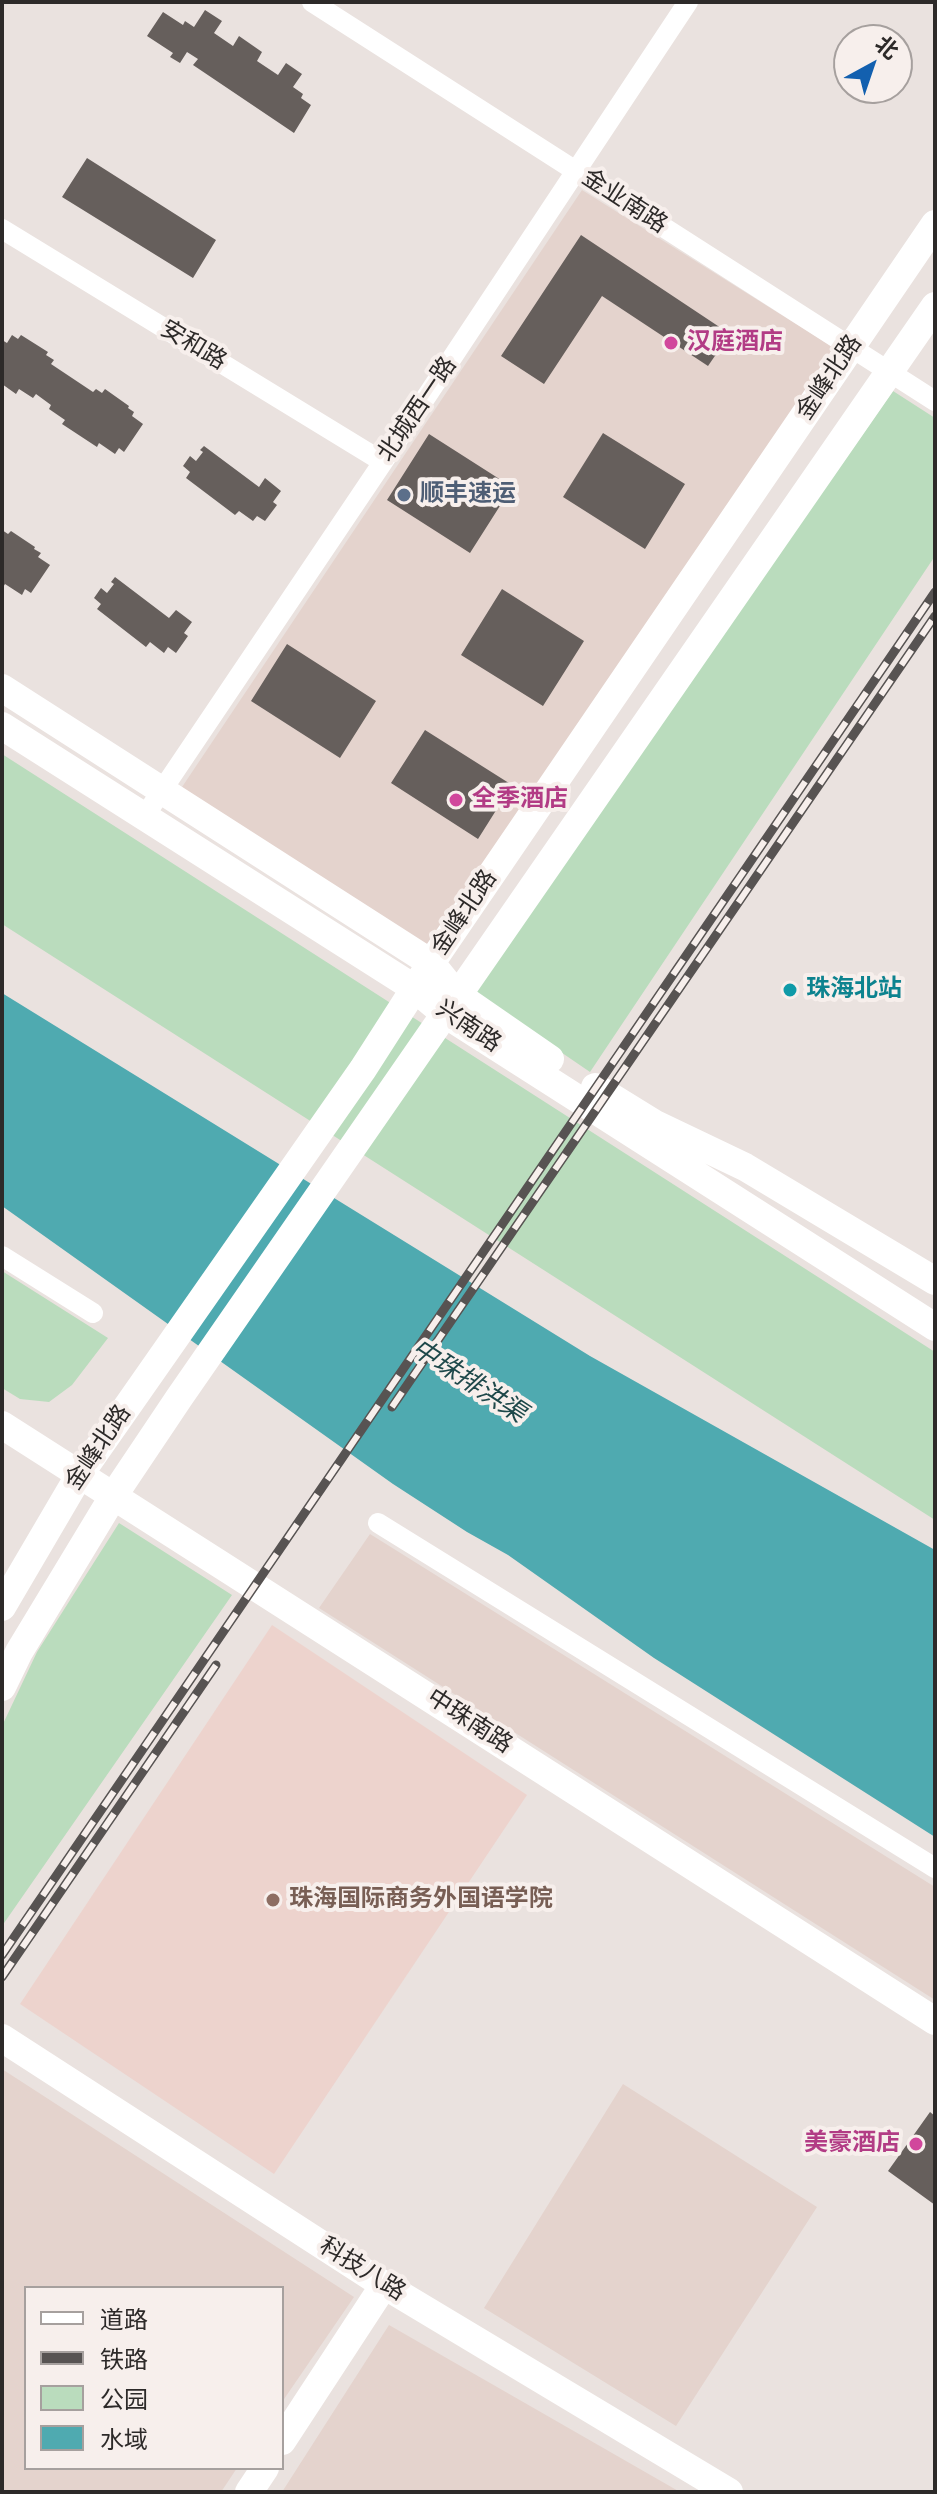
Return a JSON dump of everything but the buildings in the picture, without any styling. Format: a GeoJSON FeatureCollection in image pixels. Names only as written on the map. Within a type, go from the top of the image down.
{"type":"FeatureCollection","features":[{"type":"Feature","properties":{"kind":"street","name":"金业南路"},"geometry":{"type":"LineString","coordinates":[[312,2],[935,401]]}},
{"type":"Feature","properties":{"kind":"street","name":"北城西一路"},"geometry":{"type":"LineString","coordinates":[[144,817],[688,2]]}},
{"type":"Feature","properties":{"kind":"street","name":"金峰北路"},"geometry":{"type":"LineString","coordinates":[[2,1607],[80,1474],[363,1069],[414,988],[935,224]]}},
{"type":"Feature","properties":{"kind":"street","name":"安和路"},"geometry":{"type":"LineString","coordinates":[[2,229],[383,462]]}},
{"type":"Feature","properties":{"kind":"street","name":"金峰北路"},"geometry":{"type":"LineString","coordinates":[[2,1687],[19,1652],[114,1495],[179,1398],[935,306]]}},
{"type":"Feature","properties":{"kind":"street","name":"兴南路"},"geometry":{"type":"LineString","coordinates":[[2,688],[431,963],[451,1004],[932,1317]]}},
{"type":"Feature","properties":{"kind":"street","name":"兴南路"},"geometry":{"type":"LineString","coordinates":[[2,726],[414,988],[451,1004],[548,1058],[655,1124],[745,1167],[935,1281]]}},
{"type":"Feature","properties":{"kind":"street"},"geometry":{"type":"LineString","coordinates":[[2,1256],[93,1313]]}},
{"type":"Feature","properties":{"kind":"street","name":"中珠南路"},"geometry":{"type":"LineString","coordinates":[[2,1425],[935,2021]]}},
{"type":"Feature","properties":{"kind":"street"},"geometry":{"type":"LineString","coordinates":[[378,1523],[935,1868]]}},
{"type":"Feature","properties":{"kind":"street","name":"科技八路"},"geometry":{"type":"LineString","coordinates":[[2,2038],[384,2285],[729,2492]]}},
{"type":"Feature","properties":{"kind":"street"},"geometry":{"type":"LineString","coordinates":[[284,2438],[384,2285]]}},
{"type":"Feature","properties":{"kind":"street"},"geometry":{"type":"LineString","coordinates":[[249,2492],[264,2470]]}},
{"type":"Feature","properties":{"kind":"shaded area"},"geometry":{"type":"Polygon","coordinates":[[[582,190],[836,349],[427,949],[178,793],[582,190]]]}},
{"type":"Feature","properties":{"kind":"shaded area"},"geometry":{"type":"Polygon","coordinates":[[[370,1534],[935,1887],[935,2000],[319,1608],[370,1534]]]}},
{"type":"Feature","properties":{"kind":"shaded area","name":"珠海国际商务外国语学院"},"geometry":{"type":"Polygon","coordinates":[[[272,1625],[527,1795],[274,2174],[20,2004],[272,1625]]]}},
{"type":"Feature","properties":{"kind":"shaded area"},"geometry":{"type":"Polygon","coordinates":[[[2,2069],[354,2297],[284,2399],[284,2286],[24,2286],[24,2470],[236,2470],[221,2492],[2,2492],[2,2069]]]}},
{"type":"Feature","properties":{"kind":"shaded area"},"geometry":{"type":"Polygon","coordinates":[[[623,2084],[817,2207],[676,2426],[484,2308],[623,2084]]]}},
{"type":"Feature","properties":{"kind":"shaded area"},"geometry":{"type":"Polygon","coordinates":[[[389,2325],[680,2492],[282,2492],[389,2325]]]}},
{"type":"Feature","properties":{"kind":"green space"},"geometry":{"type":"Polygon","coordinates":[[[893,391],[935,418],[935,556],[590,1072],[473,992],[893,391]]]}},
{"type":"Feature","properties":{"kind":"green space"},"geometry":{"type":"Polygon","coordinates":[[[2,754],[935,1352],[935,1520],[2,924],[2,754]]]}},
{"type":"Feature","properties":{"kind":"green space"},"geometry":{"type":"Polygon","coordinates":[[[2,1271],[108,1338],[72,1385],[49,1402],[20,1399],[2,1388],[2,1271]]]}},
{"type":"Feature","properties":{"kind":"green space"},"geometry":{"type":"Polygon","coordinates":[[[119,1523],[232,1595],[2,1926],[2,1726],[37,1652],[119,1523]]]}},
{"type":"Feature","properties":{"kind":"water","name":"中珠排洪渠"},"geometry":{"type":"Polygon","coordinates":[[[2,993],[590,1356],[935,1550],[935,1837],[654,1658],[508,1555],[393,1484],[2,1206],[2,993]]]}},
{"type":"Feature","properties":{"kind":"railway"},"geometry":{"type":"LineString","coordinates":[[2,1955],[935,592]]}},
{"type":"Feature","properties":{"kind":"railway"},"geometry":{"type":"LineString","coordinates":[[392,1407],[935,616]]}},
{"type":"Feature","properties":{"kind":"railway"},"geometry":{"type":"LineString","coordinates":[[2,1977],[216,1665]]}},
{"type":"Feature","properties":{"kind":"place","name":"汉庭酒店"},"geometry":{"type":"Point","coordinates":[671,343]}},
{"type":"Feature","properties":{"kind":"place","name":"顺丰速运"},"geometry":{"type":"Point","coordinates":[404,495]}},
{"type":"Feature","properties":{"kind":"place","name":"全季酒店"},"geometry":{"type":"Point","coordinates":[456,800]}},
{"type":"Feature","properties":{"kind":"place","name":"珠海北站"},"geometry":{"type":"Point","coordinates":[790,990]}},
{"type":"Feature","properties":{"kind":"place","name":"珠海国际商务外国语学院"},"geometry":{"type":"Point","coordinates":[273,1900]}},
{"type":"Feature","properties":{"kind":"place","name":"美豪酒店"},"geometry":{"type":"Point","coordinates":[916,2144]}}]}
